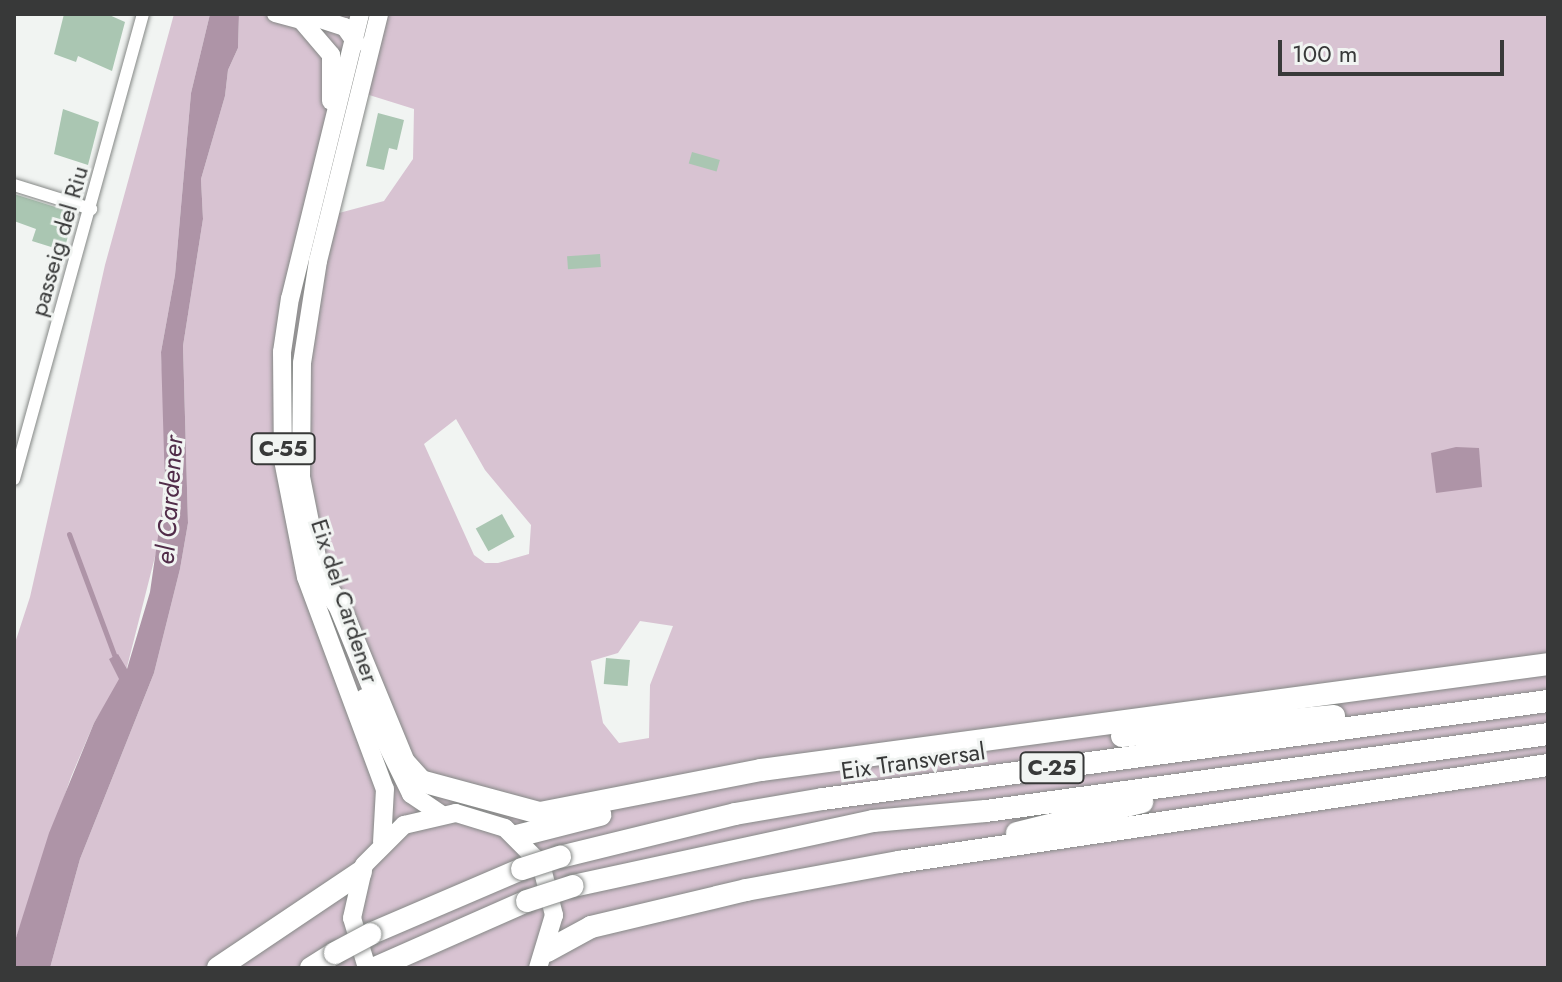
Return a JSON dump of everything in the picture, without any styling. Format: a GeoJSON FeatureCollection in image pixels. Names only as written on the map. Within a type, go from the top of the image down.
{"type":"FeatureCollection","features":[{"type":"Feature","properties":{"kind":"highway"},"geometry":{"type":"LineString","coordinates":[[320,579],[340,607],[404,762],[421,781],[540,813],[856,756],[1548,664]]}},
{"type":"Feature","properties":{"kind":"highway","name":"Eix Transversal"},"geometry":{"type":"LineString","coordinates":[[311,968],[370,934],[522,869],[709,820],[823,799],[1548,701]]}},
{"type":"Feature","properties":{"kind":"highway"},"geometry":{"type":"LineString","coordinates":[[856,756],[1345,715],[1468,712]]}},
{"type":"Feature","properties":{"kind":"highway","name":"C-25"},"geometry":{"type":"LineString","coordinates":[[376,967],[527,901],[573,886],[873,821],[1257,774],[1548,734]]}},
{"type":"Feature","properties":{"kind":"highway"},"geometry":{"type":"LineString","coordinates":[[543,959],[591,927],[645,911],[899,862],[1548,765]]}},
{"type":"Feature","properties":{"kind":"highway"},"geometry":{"type":"LineString","coordinates":[[899,862],[1257,774]]}},
{"type":"Feature","properties":{"kind":"highway"},"geometry":{"type":"LineString","coordinates":[[517,836],[628,807],[664,789]]}},
{"type":"Feature","properties":{"kind":"highway"},"geometry":{"type":"LineString","coordinates":[[218,968],[361,872]]}},
{"type":"Feature","properties":{"kind":"main road","name":"Eix del Cardener"},"geometry":{"type":"LineString","coordinates":[[360,14],[329,135],[282,352],[283,460],[306,577],[385,789],[382,842]]}},
{"type":"Feature","properties":{"kind":"main road","name":"Eix del Cardener"},"geometry":{"type":"LineString","coordinates":[[353,35],[365,26],[369,14]]}},
{"type":"Feature","properties":{"kind":"main road","name":"Eix del Cardener"},"geometry":{"type":"LineString","coordinates":[[379,14],[332,199],[302,363],[301,477],[320,579],[355,678],[411,794],[441,814]]}},
{"type":"Feature","properties":{"kind":"main road"},"geometry":{"type":"LineString","coordinates":[[310,21],[353,35]]}},
{"type":"Feature","properties":{"kind":"main road","name":"Eix del Cardener"},"geometry":{"type":"LineString","coordinates":[[310,21],[331,55],[329,135]]}},
{"type":"Feature","properties":{"kind":"main road","name":"Eix del Cardener"},"geometry":{"type":"LineString","coordinates":[[332,199],[335,151],[359,51],[353,35]]}},
{"type":"Feature","properties":{"kind":"main road"},"geometry":{"type":"LineString","coordinates":[[376,967],[352,924],[361,872],[382,842],[409,823],[441,814],[478,816],[517,836],[538,859],[552,892],[554,921],[543,959]]}},
{"type":"Feature","properties":{"kind":"street","name":"passeig del Riu"},"geometry":{"type":"LineString","coordinates":[[14,479],[143,14]]}},
{"type":"Feature","properties":{"kind":"street"},"geometry":{"type":"LineString","coordinates":[[275,14],[310,21]]}},
{"type":"Feature","properties":{"kind":"street"},"geometry":{"type":"LineString","coordinates":[[14,185],[91,209]]}},
{"type":"Feature","properties":{"kind":"shaded area"},"geometry":{"type":"Polygon","coordinates":[[[174,14],[210,14],[191,93],[175,275],[161,352],[166,443],[160,537],[126,671],[94,723],[71,777],[14,944],[14,646],[30,597],[105,265],[174,14]]]}},
{"type":"Feature","properties":{"kind":"shaded area"},"geometry":{"type":"Polygon","coordinates":[[[239,14],[1548,14],[1548,968],[50,968],[80,859],[154,673],[180,569],[188,523],[183,346],[203,219],[201,179],[225,96],[228,70],[238,48],[239,14]],[[366,94],[339,213],[384,201],[413,159],[414,109],[366,94]],[[456,419],[424,444],[474,555],[485,563],[498,563],[529,554],[531,525],[485,470],[456,419]],[[640,621],[618,653],[591,661],[603,723],[619,743],[649,738],[650,685],[673,626],[640,621]]]}},
{"type":"Feature","properties":{"kind":"water","name":"el Cardener"},"geometry":{"type":"Polygon","coordinates":[[[210,14],[239,14],[238,48],[228,70],[225,96],[201,179],[203,219],[183,346],[188,523],[180,569],[154,673],[80,859],[50,968],[14,968],[14,944],[49,833],[94,723],[119,679],[109,659],[118,654],[127,669],[150,592],[165,488],[161,352],[175,275],[191,93],[210,14]]]}},
{"type":"Feature","properties":{"kind":"water"},"geometry":{"type":"Polygon","coordinates":[[[1456,447],[1479,448],[1482,487],[1436,493],[1431,453],[1456,447]]]}},
{"type":"Feature","properties":{"kind":"building"},"geometry":{"type":"Polygon","coordinates":[[[64,14],[107,14],[125,22],[112,71],[78,56],[76,62],[54,54],[64,14]]]}},
{"type":"Feature","properties":{"kind":"building"},"geometry":{"type":"Polygon","coordinates":[[[63,109],[99,122],[88,165],[54,154],[63,109]]]}},
{"type":"Feature","properties":{"kind":"building"},"geometry":{"type":"Polygon","coordinates":[[[378,113],[404,120],[397,150],[389,148],[384,170],[366,166],[378,113]]]}},
{"type":"Feature","properties":{"kind":"building"},"geometry":{"type":"Polygon","coordinates":[[[692,152],[720,160],[717,172],[689,164],[692,152]]]}},
{"type":"Feature","properties":{"kind":"building"},"geometry":{"type":"Polygon","coordinates":[[[14,194],[68,211],[72,221],[64,251],[32,241],[36,229],[14,221],[14,194]]]}},
{"type":"Feature","properties":{"kind":"building"},"geometry":{"type":"Polygon","coordinates":[[[600,254],[601,267],[568,269],[567,256],[600,254]]]}},
{"type":"Feature","properties":{"kind":"building"},"geometry":{"type":"Polygon","coordinates":[[[502,514],[515,537],[488,551],[476,529],[502,514]]]}},
{"type":"Feature","properties":{"kind":"building"},"geometry":{"type":"Polygon","coordinates":[[[606,658],[630,660],[628,686],[604,684],[606,658]]]}},
{"type":"Feature","properties":{"kind":"waterway"},"geometry":{"type":"LineString","coordinates":[[69,534],[116,660]]}}]}
